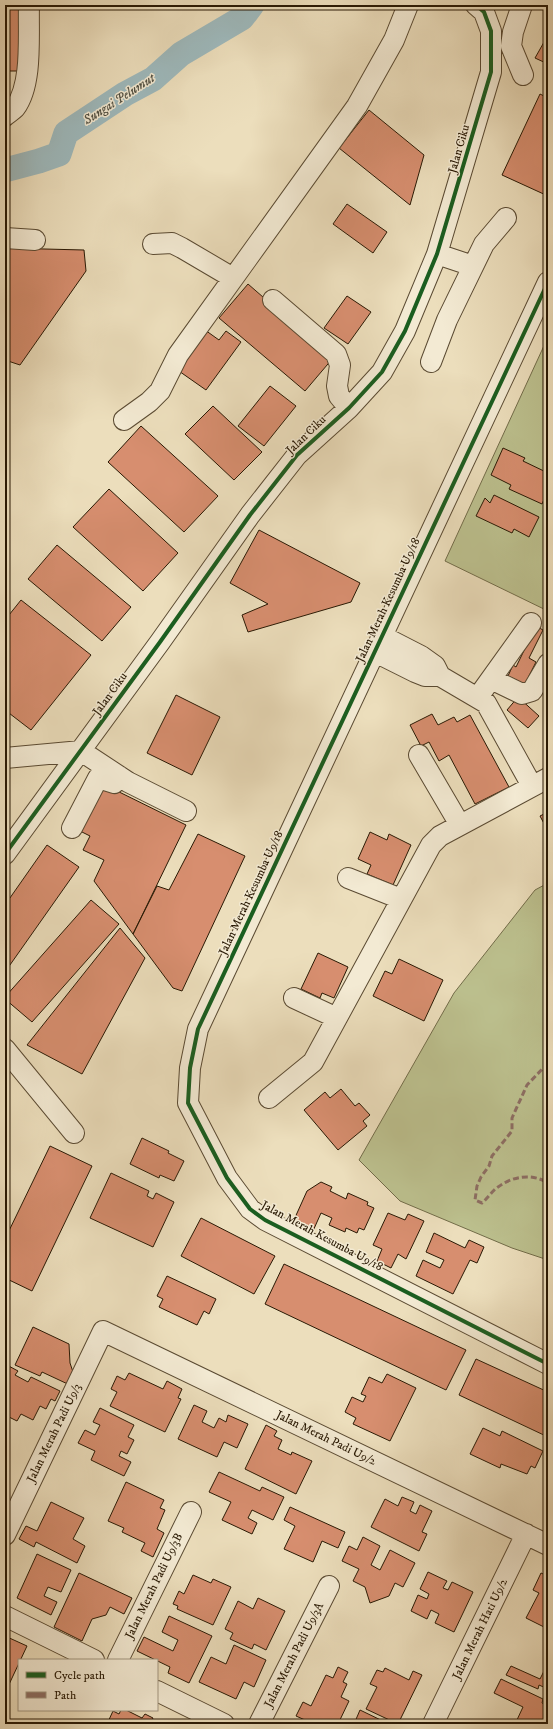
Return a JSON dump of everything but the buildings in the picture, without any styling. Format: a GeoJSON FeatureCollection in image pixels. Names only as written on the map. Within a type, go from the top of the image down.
{"type":"FeatureCollection","features":[{"type":"Feature","properties":{"kind":"street"},"geometry":{"type":"LineString","coordinates":[[5,116],[14,109],[24,92],[27,80],[29,5]]}},
{"type":"Feature","properties":{"kind":"street"},"geometry":{"type":"LineString","coordinates":[[124,420],[149,402],[160,391],[178,354],[356,106],[394,40],[408,5]]}},
{"type":"Feature","properties":{"kind":"street","name":"Jalan Ciku"},"geometry":{"type":"LineString","coordinates":[[5,854],[160,642],[250,514],[297,455],[349,408],[382,372],[405,332],[437,254],[492,72],[491,31],[484,12],[476,5]]}},
{"type":"Feature","properties":{"kind":"street"},"geometry":{"type":"LineString","coordinates":[[522,5],[513,32],[511,46],[523,75]]}},
{"type":"Feature","properties":{"kind":"street"},"geometry":{"type":"LineString","coordinates":[[431,362],[447,320],[484,244],[506,218]]}},
{"type":"Feature","properties":{"kind":"street"},"geometry":{"type":"LineString","coordinates":[[5,238],[35,240]]}},
{"type":"Feature","properties":{"kind":"street"},"geometry":{"type":"LineString","coordinates":[[153,244],[172,243],[233,278]]}},
{"type":"Feature","properties":{"kind":"street"},"geometry":{"type":"LineString","coordinates":[[437,254],[473,266]]}},
{"type":"Feature","properties":{"kind":"street","name":"Jalan Merah Kesumba U9/18"},"geometry":{"type":"LineString","coordinates":[[548,282],[198,1029],[190,1068],[188,1102],[227,1178],[250,1209],[265,1220],[548,1364]]}},
{"type":"Feature","properties":{"kind":"street"},"geometry":{"type":"LineString","coordinates":[[273,300],[336,354],[340,365],[337,386],[339,396],[349,408]]}},
{"type":"Feature","properties":{"kind":"street"},"geometry":{"type":"LineString","coordinates":[[478,697],[531,622]]}},
{"type":"Feature","properties":{"kind":"street"},"geometry":{"type":"LineString","coordinates":[[269,1098],[313,1062],[431,845],[440,836],[540,782],[486,703],[440,676],[435,666],[421,656],[379,644]]}},
{"type":"Feature","properties":{"kind":"street"},"geometry":{"type":"LineString","coordinates":[[491,679],[522,694],[532,691],[548,664]]}},
{"type":"Feature","properties":{"kind":"street"},"geometry":{"type":"LineString","coordinates":[[5,758],[81,751],[128,782],[186,811]]}},
{"type":"Feature","properties":{"kind":"street"},"geometry":{"type":"LineString","coordinates":[[420,755],[460,825]]}},
{"type":"Feature","properties":{"kind":"street"},"geometry":{"type":"LineString","coordinates":[[72,828],[98,778],[114,783],[119,776]]}},
{"type":"Feature","properties":{"kind":"street"},"geometry":{"type":"LineString","coordinates":[[348,878],[401,899]]}},
{"type":"Feature","properties":{"kind":"street"},"geometry":{"type":"LineString","coordinates":[[294,998],[337,1018]]}},
{"type":"Feature","properties":{"kind":"street"},"geometry":{"type":"LineString","coordinates":[[5,1049],[74,1133]]}},
{"type":"Feature","properties":{"kind":"street","name":"Jalan Merah Padi U9/2"},"geometry":{"type":"LineString","coordinates":[[103,1331],[548,1545]]}},
{"type":"Feature","properties":{"kind":"street","name":"Jalan Merah Padi U9/3"},"geometry":{"type":"LineString","coordinates":[[5,1535],[103,1331]]}},
{"type":"Feature","properties":{"kind":"street","name":"Jalan Merah Padi U9/3B"},"geometry":{"type":"LineString","coordinates":[[118,1659],[191,1512]]}},
{"type":"Feature","properties":{"kind":"street","name":"Jalan Merah Hati U9/2"},"geometry":{"type":"LineString","coordinates":[[433,1724],[526,1534]]}},
{"type":"Feature","properties":{"kind":"street","name":"Jalan Merah Padi U9/3A"},"geometry":{"type":"LineString","coordinates":[[259,1724],[329,1586]]}},
{"type":"Feature","properties":{"kind":"street"},"geometry":{"type":"LineString","coordinates":[[5,1616],[92,1659]]}},
{"type":"Feature","properties":{"kind":"street"},"geometry":{"type":"LineString","coordinates":[[158,1691],[224,1724]]}},
{"type":"Feature","properties":{"kind":"green space"},"geometry":{"type":"Polygon","coordinates":[[[548,337],[548,611],[445,561],[548,337]]]}},
{"type":"Feature","properties":{"kind":"green space"},"geometry":{"type":"Polygon","coordinates":[[[548,883],[548,1260],[512,1248],[400,1201],[359,1160],[454,993],[535,890],[548,883]]]}},
{"type":"Feature","properties":{"kind":"waterway","name":"Sungai Pelumut"},"geometry":{"type":"LineString","coordinates":[[5,170],[59,154],[66,133],[125,94],[153,79],[181,54],[242,18],[252,5]]}},
{"type":"Feature","properties":{"kind":"marked path"},"geometry":{"type":"LineString","coordinates":[[548,1063],[527,1085],[512,1118],[512,1131],[492,1156],[489,1166],[481,1177],[477,1186],[475,1200],[482,1203],[498,1187],[516,1178],[536,1178],[548,1183]]}},
{"type":"Feature","properties":{"kind":"cycle path"},"geometry":{"type":"LineString","coordinates":[[5,854],[160,642],[250,515],[297,455],[349,408],[382,372],[405,331],[437,254],[491,72],[491,31],[484,12],[476,5]]}},
{"type":"Feature","properties":{"kind":"cycle path"},"geometry":{"type":"LineString","coordinates":[[548,282],[198,1029],[190,1068],[188,1103],[227,1178],[250,1209],[265,1220],[548,1364]]}}]}
